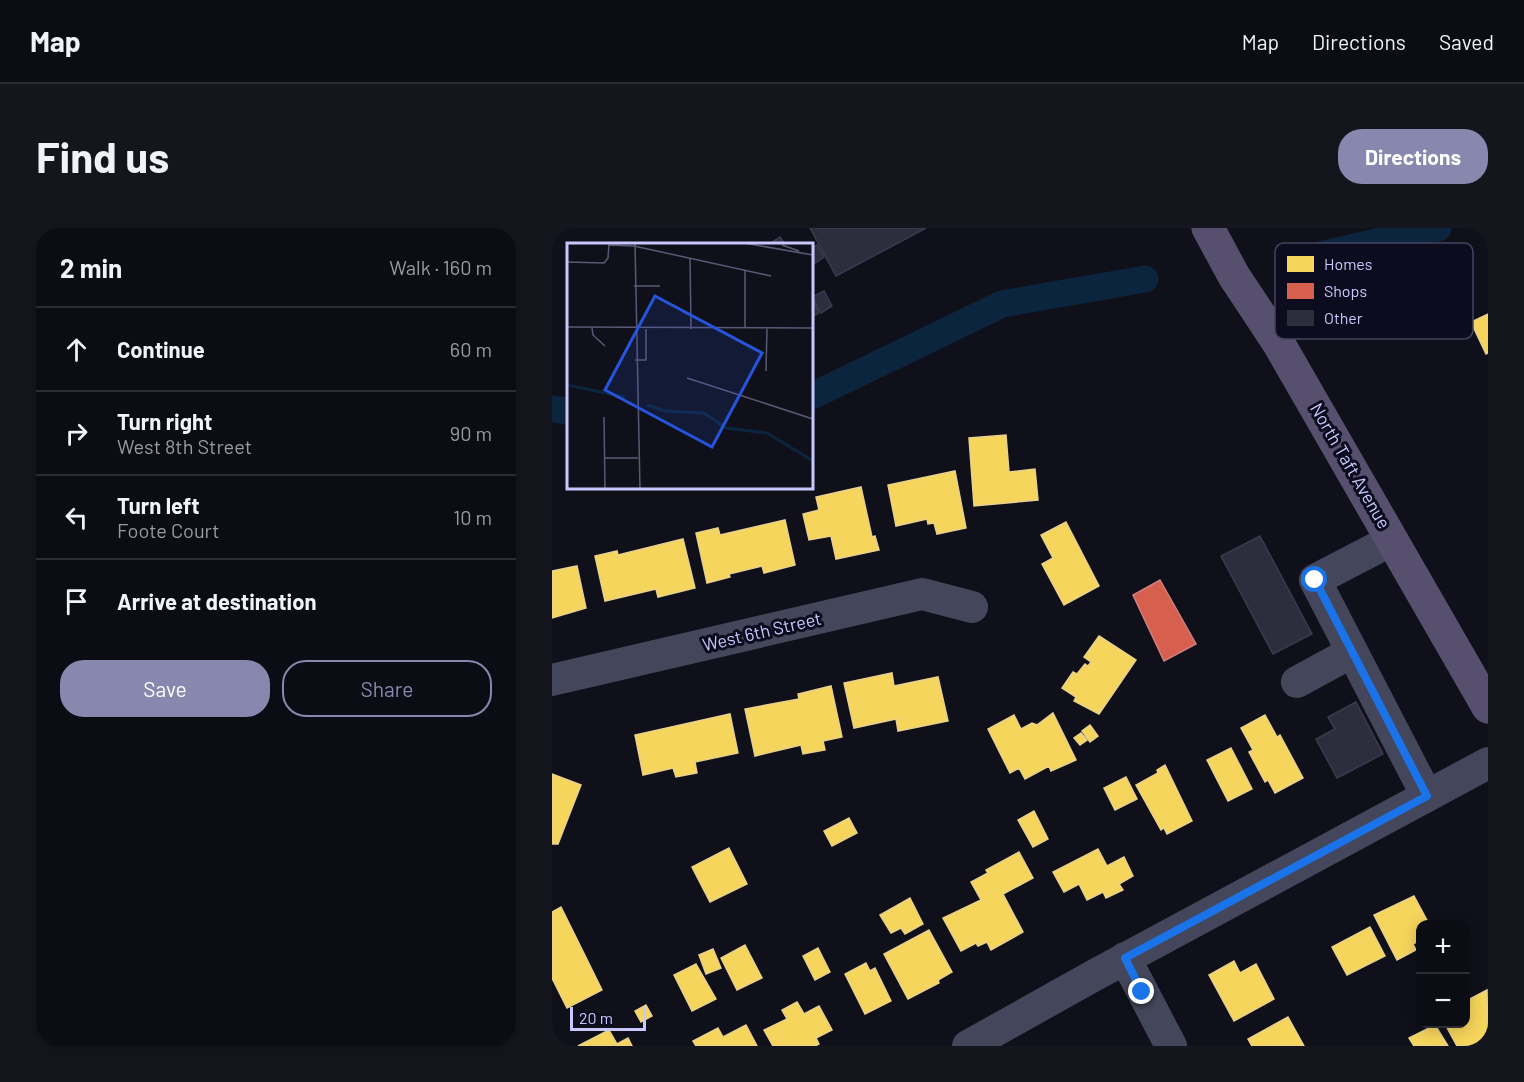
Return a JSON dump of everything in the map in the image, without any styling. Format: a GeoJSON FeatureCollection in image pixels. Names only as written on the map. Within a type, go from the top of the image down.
{"type":"FeatureCollection","features":[{"type":"Feature","properties":{"kind":"main road","name":"North Taft Avenue"},"geometry":{"type":"LineString","coordinates":[[1208,228],[1234,276],[1275,338]]}},
{"type":"Feature","properties":{"kind":"main road","name":"North Taft Avenue"},"geometry":{"type":"LineString","coordinates":[[1276,339],[1488,707]]}},
{"type":"Feature","properties":{"kind":"street"},"geometry":{"type":"LineString","coordinates":[[1392,540],[1315,580],[1427,796]]}},
{"type":"Feature","properties":{"kind":"street","name":"West 6th Street"},"geometry":{"type":"LineString","coordinates":[[552,680],[922,594],[972,607]]}},
{"type":"Feature","properties":{"kind":"street"},"geometry":{"type":"LineString","coordinates":[[1297,682],[1352,652]]}},
{"type":"Feature","properties":{"kind":"street"},"geometry":{"type":"LineString","coordinates":[[968,1046],[1125,958],[1488,764]]}},
{"type":"Feature","properties":{"kind":"street"},"geometry":{"type":"LineString","coordinates":[[1125,958],[1171,1046]]}},
{"type":"Feature","properties":{"kind":"building: Homes"},"geometry":{"type":"Polygon","coordinates":[[[1488,314],[1488,353],[1486,354],[1473,326],[1473,321],[1488,314]]]}},
{"type":"Feature","properties":{"kind":"building: Homes"},"geometry":{"type":"Polygon","coordinates":[[[1006,435],[1009,472],[1035,469],[1038,500],[974,506],[969,438],[1006,435]]]}},
{"type":"Feature","properties":{"kind":"building: Homes"},"geometry":{"type":"Polygon","coordinates":[[[955,471],[966,528],[937,534],[934,523],[928,524],[927,519],[896,526],[888,485],[955,471]]]}},
{"type":"Feature","properties":{"kind":"building: Homes"},"geometry":{"type":"Polygon","coordinates":[[[861,487],[872,537],[875,536],[879,550],[836,559],[831,536],[809,540],[803,514],[819,510],[816,497],[861,487]]]}},
{"type":"Feature","properties":{"kind":"building: Homes"},"geometry":{"type":"Polygon","coordinates":[[[785,520],[795,565],[764,573],[762,566],[729,574],[730,577],[707,583],[696,533],[718,528],[720,535],[785,520]]]}},
{"type":"Feature","properties":{"kind":"building: Homes"},"geometry":{"type":"Polygon","coordinates":[[[1066,522],[1099,586],[1064,605],[1042,564],[1053,558],[1041,535],[1066,522]]]}},
{"type":"Feature","properties":{"kind":"building: Homes"},"geometry":{"type":"Polygon","coordinates":[[[683,539],[695,588],[658,597],[656,589],[605,601],[595,556],[617,551],[618,555],[683,539]]]}},
{"type":"Feature","properties":{"kind":"building: Homes"},"geometry":{"type":"Polygon","coordinates":[[[577,566],[586,608],[552,618],[552,571],[577,566]]]}},
{"type":"Feature","properties":{"kind":"building: Homes"},"geometry":{"type":"Polygon","coordinates":[[[1099,636],[1136,660],[1099,714],[1074,701],[1076,697],[1062,688],[1073,672],[1077,674],[1085,664],[1088,666],[1091,662],[1084,657],[1099,636]]]}},
{"type":"Feature","properties":{"kind":"building: Homes"},"geometry":{"type":"Polygon","coordinates":[[[892,673],[894,686],[938,677],[948,721],[898,731],[896,719],[854,728],[844,683],[892,673]]]}},
{"type":"Feature","properties":{"kind":"building: Homes"},"geometry":{"type":"Polygon","coordinates":[[[831,686],[842,737],[823,741],[825,750],[803,754],[801,745],[755,756],[745,709],[799,699],[798,694],[831,686]]]}},
{"type":"Feature","properties":{"kind":"building: Homes"},"geometry":{"type":"Polygon","coordinates":[[[1053,713],[1076,760],[1051,771],[1049,766],[1025,779],[1019,768],[1010,773],[988,729],[1014,715],[1021,729],[1032,723],[1037,725],[1053,713]]]}},
{"type":"Feature","properties":{"kind":"building: Homes"},"geometry":{"type":"Polygon","coordinates":[[[730,714],[738,753],[695,762],[697,773],[676,777],[673,768],[643,775],[635,735],[730,714]]]}},
{"type":"Feature","properties":{"kind":"building: Homes"},"geometry":{"type":"Polygon","coordinates":[[[1265,715],[1277,737],[1280,735],[1303,778],[1275,793],[1268,780],[1265,782],[1249,752],[1253,750],[1241,728],[1265,715]]]}},
{"type":"Feature","properties":{"kind":"building: Homes"},"geometry":{"type":"Polygon","coordinates":[[[1090,725],[1098,736],[1090,742],[1082,731],[1090,725]]]}},
{"type":"Feature","properties":{"kind":"building: Homes"},"geometry":{"type":"Polygon","coordinates":[[[1081,733],[1087,740],[1080,745],[1074,738],[1081,733]]]}},
{"type":"Feature","properties":{"kind":"building: Homes"},"geometry":{"type":"Polygon","coordinates":[[[1231,748],[1252,789],[1228,801],[1207,760],[1231,748]]]}},
{"type":"Feature","properties":{"kind":"building: Homes"},"geometry":{"type":"Polygon","coordinates":[[[1165,765],[1192,821],[1167,834],[1164,828],[1161,830],[1136,785],[1158,773],[1157,770],[1165,765]]]}},
{"type":"Feature","properties":{"kind":"building: Homes"},"geometry":{"type":"Polygon","coordinates":[[[552,774],[581,785],[558,844],[552,844],[552,774]]]}},
{"type":"Feature","properties":{"kind":"building: Homes"},"geometry":{"type":"Polygon","coordinates":[[[1126,777],[1137,799],[1115,810],[1104,788],[1126,777]]]}},
{"type":"Feature","properties":{"kind":"building: Homes"},"geometry":{"type":"Polygon","coordinates":[[[1034,811],[1048,839],[1033,847],[1018,820],[1034,811]]]}},
{"type":"Feature","properties":{"kind":"building: Homes"},"geometry":{"type":"Polygon","coordinates":[[[849,818],[857,833],[832,846],[824,831],[849,818]]]}},
{"type":"Feature","properties":{"kind":"building: Homes"},"geometry":{"type":"Polygon","coordinates":[[[729,848],[747,884],[710,902],[692,867],[729,848]]]}},
{"type":"Feature","properties":{"kind":"building: Homes"},"geometry":{"type":"Polygon","coordinates":[[[1098,849],[1107,866],[1124,857],[1133,876],[1119,884],[1123,890],[1106,898],[1103,892],[1087,900],[1079,884],[1064,892],[1053,872],[1098,849]]]}},
{"type":"Feature","properties":{"kind":"building: Homes"},"geometry":{"type":"Polygon","coordinates":[[[1019,852],[1033,878],[1003,894],[1023,932],[991,950],[987,942],[978,946],[976,943],[961,951],[943,918],[981,900],[971,882],[988,873],[986,870],[1019,852]]]}},
{"type":"Feature","properties":{"kind":"building: Homes"},"geometry":{"type":"Polygon","coordinates":[[[1414,896],[1427,920],[1416,920],[1416,942],[1413,944],[1416,950],[1397,960],[1374,915],[1414,896]]]}},
{"type":"Feature","properties":{"kind":"building: Homes"},"geometry":{"type":"Polygon","coordinates":[[[910,898],[923,924],[905,934],[901,928],[891,933],[880,915],[910,898]]]}},
{"type":"Feature","properties":{"kind":"building: Homes"},"geometry":{"type":"Polygon","coordinates":[[[561,907],[602,990],[567,1008],[552,978],[552,912],[561,907]]]}},
{"type":"Feature","properties":{"kind":"building: Homes"},"geometry":{"type":"Polygon","coordinates":[[[1370,927],[1385,956],[1347,975],[1332,947],[1370,927]]]}},
{"type":"Feature","properties":{"kind":"building: Homes"},"geometry":{"type":"Polygon","coordinates":[[[929,930],[952,972],[938,980],[939,983],[908,999],[884,954],[929,930]]]}},
{"type":"Feature","properties":{"kind":"building: Homes"},"geometry":{"type":"Polygon","coordinates":[[[745,945],[762,978],[737,990],[721,958],[745,945]]]}},
{"type":"Feature","properties":{"kind":"building: Homes"},"geometry":{"type":"Polygon","coordinates":[[[818,948],[830,972],[815,980],[803,956],[818,948]]]}},
{"type":"Feature","properties":{"kind":"building: Homes"},"geometry":{"type":"Polygon","coordinates":[[[713,949],[721,968],[706,974],[699,955],[713,949]]]}},
{"type":"Feature","properties":{"kind":"building: Homes"},"geometry":{"type":"Polygon","coordinates":[[[1234,961],[1240,973],[1256,964],[1274,999],[1234,1021],[1209,975],[1234,961]]]}},
{"type":"Feature","properties":{"kind":"building: Homes"},"geometry":{"type":"Polygon","coordinates":[[[866,963],[870,971],[875,968],[891,1001],[865,1014],[845,974],[866,963]]]}},
{"type":"Feature","properties":{"kind":"building: Homes"},"geometry":{"type":"Polygon","coordinates":[[[696,964],[716,999],[692,1011],[674,975],[696,964]]]}},
{"type":"Feature","properties":{"kind":"building: Homes"},"geometry":{"type":"Polygon","coordinates":[[[1487,990],[1488,1046],[1457,1046],[1447,1028],[1470,1028],[1470,999],[1487,990]]]}},
{"type":"Feature","properties":{"kind":"building: Homes"},"geometry":{"type":"Polygon","coordinates":[[[797,1002],[804,1014],[819,1006],[832,1030],[816,1038],[819,1044],[815,1046],[773,1046],[764,1030],[787,1019],[782,1010],[797,1002]]]}},
{"type":"Feature","properties":{"kind":"building: Homes"},"geometry":{"type":"Polygon","coordinates":[[[646,1005],[652,1016],[641,1022],[635,1011],[646,1005]]]}},
{"type":"Feature","properties":{"kind":"building: Homes"},"geometry":{"type":"Polygon","coordinates":[[[1288,1017],[1304,1046],[1252,1046],[1248,1039],[1288,1017]]]}},
{"type":"Feature","properties":{"kind":"building: Homes"},"geometry":{"type":"Polygon","coordinates":[[[746,1025],[757,1046],[696,1046],[693,1041],[718,1028],[723,1037],[746,1025]]]}},
{"type":"Feature","properties":{"kind":"building: Homes"},"geometry":{"type":"Polygon","coordinates":[[[1429,1028],[1437,1028],[1448,1046],[1414,1046],[1409,1038],[1429,1028]]]}},
{"type":"Feature","properties":{"kind":"building: Homes"},"geometry":{"type":"Polygon","coordinates":[[[609,1030],[617,1044],[628,1038],[632,1046],[578,1046],[609,1030]]]}},
{"type":"Feature","properties":{"kind":"building: Shops"},"geometry":{"type":"Polygon","coordinates":[[[1160,580],[1196,644],[1164,661],[1133,595],[1160,580]]]}},
{"type":"Feature","properties":{"kind":"building: Other"},"geometry":{"type":"Polygon","coordinates":[[[810,228],[926,228],[836,276],[810,228]]]}},
{"type":"Feature","properties":{"kind":"building: Other"},"geometry":{"type":"Polygon","coordinates":[[[780,237],[784,243],[771,243],[780,237]]]}},
{"type":"Feature","properties":{"kind":"building: Other"},"geometry":{"type":"Polygon","coordinates":[[[817,245],[824,257],[813,264],[813,247],[817,245]]]}},
{"type":"Feature","properties":{"kind":"building: Other"},"geometry":{"type":"Polygon","coordinates":[[[824,291],[832,306],[821,313],[813,296],[824,291]]]}},
{"type":"Feature","properties":{"kind":"building: Other"},"geometry":{"type":"Polygon","coordinates":[[[813,301],[819,313],[813,316],[813,301]]]}},
{"type":"Feature","properties":{"kind":"building: Other"},"geometry":{"type":"Polygon","coordinates":[[[1260,536],[1312,634],[1273,654],[1221,556],[1260,536]]]}},
{"type":"Feature","properties":{"kind":"building: Other"},"geometry":{"type":"Polygon","coordinates":[[[1356,702],[1383,754],[1337,778],[1316,739],[1335,729],[1328,717],[1356,702]]]}},
{"type":"Feature","properties":{"kind":"waterway"},"geometry":{"type":"LineString","coordinates":[[1372,243],[1438,228]]}},
{"type":"Feature","properties":{"kind":"waterway"},"geometry":{"type":"LineString","coordinates":[[813,396],[1002,304],[1145,279]]}},
{"type":"Feature","properties":{"kind":"waterway"},"geometry":{"type":"LineString","coordinates":[[552,409],[567,411]]}},
{"type":"Feature","properties":{"kind":"route"},"geometry":{"type":"LineString","coordinates":[[1142,992],[1125,958],[1427,796],[1315,580]]}}]}
